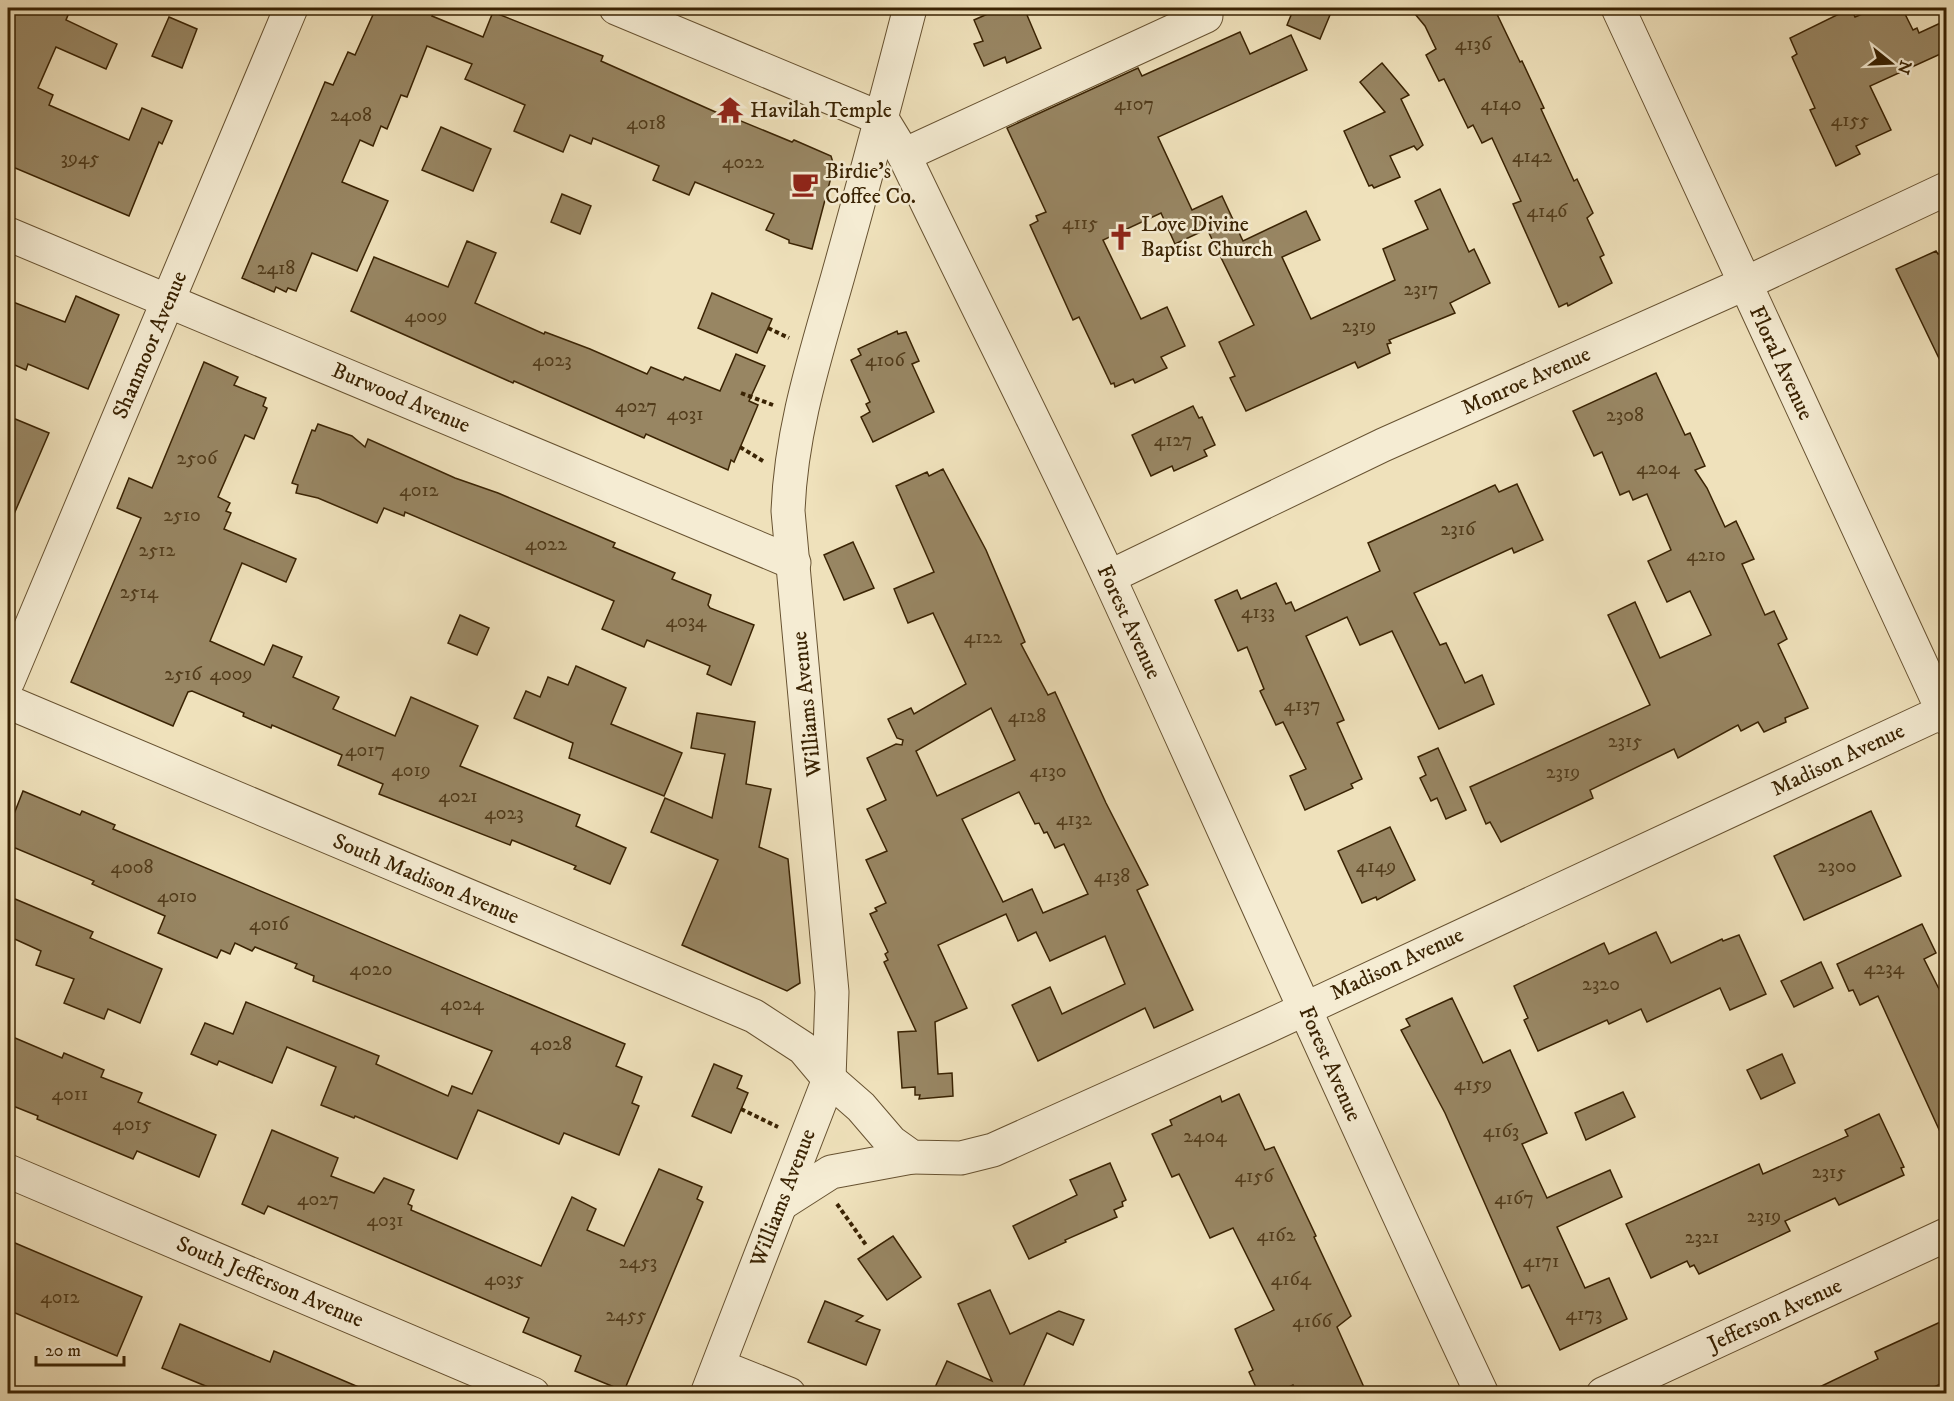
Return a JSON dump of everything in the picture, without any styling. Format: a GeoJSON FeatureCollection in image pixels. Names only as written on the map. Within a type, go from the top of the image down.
{"type":"FeatureCollection","features":[{"type":"Feature","properties":{"kind":"street","name":"Shanmoor Avenue"},"geometry":{"type":"LineString","coordinates":[[8,681],[291,8]]}},
{"type":"Feature","properties":{"kind":"street"},"geometry":{"type":"LineString","coordinates":[[616,8],[882,119]]}},
{"type":"Feature","properties":{"kind":"street","name":"Williams Avenue"},"geometry":{"type":"LineString","coordinates":[[713,1380],[829,1079],[832,992],[788,511],[790,468],[799,414],[882,119],[910,8]]}},
{"type":"Feature","properties":{"kind":"street","name":"Floral Avenue"},"geometry":{"type":"LineString","coordinates":[[1618,8],[1744,284],[1946,713]]}},
{"type":"Feature","properties":{"kind":"street"},"geometry":{"type":"LineString","coordinates":[[904,155],[1206,16]]}},
{"type":"Feature","properties":{"kind":"street","name":"Forest Avenue"},"geometry":{"type":"LineString","coordinates":[[882,119],[904,155],[1108,577],[1305,1008],[1382,1183],[1482,1394]]}},
{"type":"Feature","properties":{"kind":"street","name":"Monroe Avenue"},"geometry":{"type":"LineString","coordinates":[[1108,577],[1383,445],[1744,284],[1947,189]]}},
{"type":"Feature","properties":{"kind":"street","name":"Burwood Avenue"},"geometry":{"type":"LineString","coordinates":[[8,234],[170,300],[770,555],[794,563]]}},
{"type":"Feature","properties":{"kind":"street","name":"South Madison Avenue"},"geometry":{"type":"LineString","coordinates":[[8,702],[754,1016],[803,1048],[829,1079]]}},
{"type":"Feature","properties":{"kind":"street","name":"Madison Avenue"},"geometry":{"type":"LineString","coordinates":[[781,1204],[831,1172],[912,1157],[961,1158],[993,1149],[1946,713]]}},
{"type":"Feature","properties":{"kind":"street"},"geometry":{"type":"LineString","coordinates":[[829,1079],[861,1107],[891,1142],[912,1157]]}},
{"type":"Feature","properties":{"kind":"street","name":"South Jefferson Avenue"},"geometry":{"type":"LineString","coordinates":[[8,1171],[533,1394]]}},
{"type":"Feature","properties":{"kind":"street","name":"Jefferson Avenue"},"geometry":{"type":"LineString","coordinates":[[1603,1394],[1947,1235]]}},
{"type":"Feature","properties":{"kind":"street"},"geometry":{"type":"LineString","coordinates":[[713,1380],[789,1394]]}},
{"type":"Feature","properties":{"kind":"path"},"geometry":{"type":"LineString","coordinates":[[741,1109],[780,1127]]}},
{"type":"Feature","properties":{"kind":"path"},"geometry":{"type":"LineString","coordinates":[[832,1197],[866,1245]]}},
{"type":"Feature","properties":{"kind":"building"},"geometry":{"type":"Polygon","coordinates":[[[8,8],[71,8],[66,20],[117,44],[106,69],[56,47],[38,88],[53,95],[49,105],[129,140],[142,108],[172,121],[162,144],[159,142],[129,216],[8,165],[8,8]]]}},
{"type":"Feature","properties":{"kind":"building"},"geometry":{"type":"Polygon","coordinates":[[[376,8],[436,8],[432,16],[483,37],[493,12],[603,56],[601,61],[729,118],[729,116],[792,142],[794,140],[831,156],[834,166],[812,249],[789,243],[789,240],[766,230],[774,214],[695,182],[689,195],[653,180],[659,166],[593,138],[591,144],[570,135],[563,152],[514,131],[525,105],[465,79],[472,64],[427,46],[407,97],[401,95],[387,129],[381,126],[373,146],[360,140],[342,182],[388,201],[357,271],[312,253],[296,291],[288,288],[286,292],[276,287],[274,292],[242,278],[325,82],[333,85],[348,52],[355,55],[376,8]]]}},
{"type":"Feature","properties":{"kind":"building"},"geometry":{"type":"Polygon","coordinates":[[[1001,8],[1024,8],[1041,48],[1007,63],[1005,57],[984,66],[974,44],[983,41],[974,20],[1001,8]]]}},
{"type":"Feature","properties":{"kind":"building"},"geometry":{"type":"Polygon","coordinates":[[[1294,8],[1312,8],[1330,15],[1320,39],[1287,25],[1294,8]]]}},
{"type":"Feature","properties":{"kind":"building"},"geometry":{"type":"Polygon","coordinates":[[[1410,8],[1494,8],[1544,108],[1541,109],[1574,181],[1577,179],[1593,213],[1587,218],[1604,255],[1600,257],[1612,283],[1568,306],[1567,303],[1559,307],[1513,204],[1521,201],[1492,138],[1482,143],[1473,125],[1468,128],[1444,79],[1439,81],[1426,55],[1436,49],[1425,26],[1410,8]]]}},
{"type":"Feature","properties":{"kind":"building"},"geometry":{"type":"Polygon","coordinates":[[[1851,8],[1855,17],[1877,8],[1902,8],[1913,30],[1917,28],[1919,33],[1947,20],[1947,51],[1870,86],[1891,130],[1856,146],[1860,154],[1836,166],[1810,110],[1815,108],[1792,57],[1797,54],[1790,38],[1851,8]]]}},
{"type":"Feature","properties":{"kind":"building"},"geometry":{"type":"Polygon","coordinates":[[[169,17],[197,29],[182,68],[152,56],[169,17]]]}},
{"type":"Feature","properties":{"kind":"building"},"geometry":{"type":"Polygon","coordinates":[[[1240,32],[1250,54],[1291,35],[1307,70],[1158,137],[1192,210],[1222,196],[1243,241],[1306,211],[1320,240],[1282,257],[1311,319],[1395,280],[1383,249],[1428,229],[1415,201],[1440,189],[1469,252],[1474,249],[1490,283],[1450,303],[1455,313],[1389,340],[1391,343],[1387,344],[1390,353],[1358,368],[1355,362],[1246,411],[1230,378],[1235,376],[1219,342],[1254,325],[1207,229],[1175,244],[1161,213],[1103,240],[1141,319],[1167,307],[1185,346],[1161,357],[1167,368],[1135,383],[1133,379],[1115,387],[1114,383],[1111,384],[1079,317],[1073,320],[1030,225],[1038,221],[1036,216],[1046,212],[1007,128],[1138,68],[1142,76],[1240,32]]]}},
{"type":"Feature","properties":{"kind":"building"},"geometry":{"type":"Polygon","coordinates":[[[1382,63],[1409,95],[1401,99],[1423,145],[1417,150],[1414,146],[1390,156],[1400,177],[1374,188],[1372,185],[1369,186],[1344,131],[1385,112],[1360,82],[1382,63]]]}},
{"type":"Feature","properties":{"kind":"building"},"geometry":{"type":"Polygon","coordinates":[[[441,127],[491,149],[473,191],[422,170],[441,127]]]}},
{"type":"Feature","properties":{"kind":"building"},"geometry":{"type":"Polygon","coordinates":[[[562,194],[591,206],[580,234],[551,222],[562,194]]]}},
{"type":"Feature","properties":{"kind":"building"},"geometry":{"type":"Polygon","coordinates":[[[467,241],[496,253],[475,303],[544,334],[545,332],[590,349],[647,374],[651,367],[720,391],[736,354],[765,366],[749,401],[758,405],[734,462],[731,460],[728,470],[646,434],[644,438],[514,381],[513,383],[351,311],[374,257],[448,287],[467,241]]]}},
{"type":"Feature","properties":{"kind":"building"},"geometry":{"type":"Polygon","coordinates":[[[1947,250],[1947,375],[1896,269],[1936,251],[1938,254],[1947,250]]]}},
{"type":"Feature","properties":{"kind":"building"},"geometry":{"type":"Polygon","coordinates":[[[712,293],[772,319],[757,353],[698,328],[712,293]]]}},
{"type":"Feature","properties":{"kind":"building"},"geometry":{"type":"Polygon","coordinates":[[[76,296],[119,315],[88,389],[28,364],[26,370],[8,362],[8,318],[13,302],[65,322],[76,296]]]}},
{"type":"Feature","properties":{"kind":"building"},"geometry":{"type":"Polygon","coordinates":[[[897,331],[898,334],[906,332],[919,361],[912,364],[934,412],[873,442],[861,417],[870,412],[866,404],[870,402],[851,360],[861,355],[858,349],[897,331]]]}},
{"type":"Feature","properties":{"kind":"building"},"geometry":{"type":"Polygon","coordinates":[[[204,362],[238,377],[234,385],[266,398],[263,406],[267,408],[254,439],[245,435],[218,497],[230,503],[226,511],[231,513],[224,529],[296,559],[286,582],[242,563],[210,641],[264,665],[273,645],[302,657],[293,677],[339,697],[333,709],[395,736],[411,697],[478,726],[460,766],[580,815],[576,826],[626,848],[610,884],[574,869],[576,866],[512,840],[510,845],[379,794],[383,784],[338,765],[342,755],[272,725],[271,728],[243,716],[244,713],[192,691],[188,692],[173,726],[71,682],[141,518],[117,508],[129,478],[152,488],[204,362]]]}},
{"type":"Feature","properties":{"kind":"building"},"geometry":{"type":"Polygon","coordinates":[[[1656,373],[1685,435],[1690,433],[1705,466],[1695,470],[1707,488],[1725,527],[1736,521],[1754,559],[1742,564],[1765,615],[1774,611],[1787,639],[1778,644],[1808,708],[1785,718],[1786,722],[1764,732],[1758,722],[1741,731],[1738,725],[1678,758],[1674,749],[1590,790],[1593,798],[1501,842],[1490,822],[1486,824],[1470,787],[1650,705],[1608,615],[1635,602],[1660,658],[1711,635],[1690,591],[1667,602],[1648,561],[1671,550],[1647,494],[1633,500],[1629,491],[1620,495],[1602,452],[1594,456],[1573,411],[1656,373]]]}},
{"type":"Feature","properties":{"kind":"building"},"geometry":{"type":"Polygon","coordinates":[[[1193,406],[1199,418],[1202,417],[1215,445],[1204,450],[1207,456],[1174,471],[1172,466],[1151,476],[1132,435],[1193,406]]]}},
{"type":"Feature","properties":{"kind":"building"},"geometry":{"type":"Polygon","coordinates":[[[8,416],[49,433],[8,528],[8,416]]]}},
{"type":"Feature","properties":{"kind":"building"},"geometry":{"type":"Polygon","coordinates":[[[318,424],[352,436],[365,447],[368,439],[455,478],[498,493],[615,543],[613,547],[675,573],[672,579],[711,595],[708,605],[710,608],[754,625],[731,685],[707,674],[710,666],[647,640],[644,647],[602,629],[614,601],[405,512],[404,516],[384,508],[377,523],[318,498],[296,493],[298,485],[292,483],[312,430],[315,431],[318,424]]]}},
{"type":"Feature","properties":{"kind":"building"},"geometry":{"type":"Polygon","coordinates":[[[943,469],[986,550],[1025,642],[1021,644],[1048,695],[1055,692],[1106,803],[1148,885],[1137,890],[1193,1010],[1154,1028],[1145,1008],[1038,1061],[1012,1005],[1050,987],[1062,1014],[1125,984],[1105,936],[1050,961],[1036,932],[1018,941],[1006,914],[938,945],[967,1008],[935,1022],[938,1074],[952,1073],[953,1096],[919,1099],[920,1095],[915,1095],[915,1087],[902,1088],[898,1032],[916,1031],[884,962],[888,960],[885,954],[888,952],[870,914],[877,911],[875,908],[886,903],[866,860],[887,851],[867,809],[886,800],[867,758],[896,744],[902,745],[903,740],[897,738],[888,719],[911,708],[914,714],[966,684],[933,613],[908,623],[894,589],[934,572],[896,486],[927,472],[929,476],[943,469]],[[991,708],[916,751],[937,796],[1015,760],[991,708]],[[1019,792],[962,819],[1003,902],[1032,889],[1043,913],[1088,894],[1064,844],[1055,848],[1047,832],[1044,833],[1039,823],[1035,824],[1019,792]]]}},
{"type":"Feature","properties":{"kind":"building"},"geometry":{"type":"Polygon","coordinates":[[[1517,484],[1543,540],[1514,553],[1512,548],[1414,593],[1440,645],[1446,643],[1465,683],[1482,675],[1494,704],[1439,729],[1392,631],[1360,645],[1347,617],[1306,636],[1344,720],[1337,723],[1362,779],[1351,784],[1353,788],[1305,810],[1290,776],[1306,769],[1283,722],[1276,725],[1260,691],[1264,689],[1247,647],[1238,651],[1215,600],[1237,590],[1241,599],[1276,583],[1286,604],[1291,602],[1295,611],[1380,571],[1368,543],[1495,485],[1499,492],[1517,484]]]}},
{"type":"Feature","properties":{"kind":"building"},"geometry":{"type":"Polygon","coordinates":[[[853,542],[874,588],[844,600],[824,555],[853,542]]]}},
{"type":"Feature","properties":{"kind":"building"},"geometry":{"type":"Polygon","coordinates":[[[460,615],[489,628],[477,655],[448,643],[460,615]]]}},
{"type":"Feature","properties":{"kind":"building"},"geometry":{"type":"Polygon","coordinates":[[[576,666],[626,688],[611,724],[682,753],[664,796],[569,758],[573,743],[514,718],[526,691],[540,697],[548,677],[568,685],[576,666]]]}},
{"type":"Feature","properties":{"kind":"building"},"geometry":{"type":"Polygon","coordinates":[[[697,713],[755,722],[746,784],[771,789],[759,847],[788,859],[800,983],[787,991],[682,945],[718,860],[651,832],[665,798],[712,818],[725,754],[691,748],[697,713]]]}},
{"type":"Feature","properties":{"kind":"building"},"geometry":{"type":"Polygon","coordinates":[[[1438,748],[1466,810],[1446,819],[1437,798],[1431,801],[1420,778],[1426,775],[1418,757],[1438,748]]]}},
{"type":"Feature","properties":{"kind":"building"},"geometry":{"type":"Polygon","coordinates":[[[23,791],[80,815],[82,811],[115,825],[113,829],[625,1044],[616,1066],[642,1077],[632,1103],[639,1106],[619,1155],[564,1133],[559,1144],[478,1110],[457,1159],[355,1116],[354,1118],[321,1105],[336,1067],[287,1047],[272,1083],[219,1061],[217,1065],[191,1054],[205,1023],[233,1034],[246,1002],[379,1056],[376,1064],[448,1096],[452,1086],[472,1094],[492,1051],[313,981],[314,976],[295,968],[297,964],[255,947],[252,951],[235,943],[230,954],[221,950],[217,958],[158,933],[165,916],[92,884],[94,881],[8,845],[8,811],[14,814],[23,791]]]}},
{"type":"Feature","properties":{"kind":"building"},"geometry":{"type":"Polygon","coordinates":[[[1871,811],[1901,876],[1804,920],[1774,856],[1871,811]]]}},
{"type":"Feature","properties":{"kind":"building"},"geometry":{"type":"Polygon","coordinates":[[[1390,827],[1415,880],[1377,900],[1376,897],[1362,903],[1338,851],[1390,827]]]}},
{"type":"Feature","properties":{"kind":"building"},"geometry":{"type":"Polygon","coordinates":[[[8,896],[93,932],[90,938],[162,969],[140,1023],[108,1009],[104,1019],[64,1003],[74,979],[36,965],[41,951],[8,936],[8,896]]]}},
{"type":"Feature","properties":{"kind":"building"},"geometry":{"type":"Polygon","coordinates":[[[1922,924],[1936,953],[1924,959],[1947,1005],[1947,1147],[1878,996],[1860,1005],[1853,990],[1849,991],[1837,964],[1922,924]]]}},
{"type":"Feature","properties":{"kind":"building"},"geometry":{"type":"Polygon","coordinates":[[[1656,932],[1671,963],[1722,939],[1723,941],[1739,935],[1766,994],[1730,1010],[1720,988],[1647,1022],[1641,1009],[1609,1024],[1607,1020],[1538,1051],[1524,1020],[1528,1018],[1514,986],[1604,943],[1609,954],[1656,932]]]}},
{"type":"Feature","properties":{"kind":"building"},"geometry":{"type":"Polygon","coordinates":[[[1821,962],[1833,988],[1794,1007],[1781,981],[1821,962]]]}},
{"type":"Feature","properties":{"kind":"building"},"geometry":{"type":"Polygon","coordinates":[[[1452,998],[1483,1063],[1510,1050],[1547,1133],[1522,1144],[1547,1198],[1610,1170],[1622,1197],[1557,1227],[1585,1288],[1609,1278],[1627,1319],[1560,1350],[1529,1285],[1522,1288],[1445,1113],[1401,1030],[1410,1026],[1406,1019],[1452,998]]]}},
{"type":"Feature","properties":{"kind":"building"},"geometry":{"type":"Polygon","coordinates":[[[8,1035],[62,1058],[64,1053],[104,1070],[101,1077],[142,1093],[138,1102],[216,1135],[199,1177],[137,1151],[133,1159],[37,1119],[38,1116],[8,1104],[8,1035]]]}},
{"type":"Feature","properties":{"kind":"building"},"geometry":{"type":"Polygon","coordinates":[[[1782,1054],[1795,1083],[1761,1099],[1747,1070],[1782,1054]]]}},
{"type":"Feature","properties":{"kind":"building"},"geometry":{"type":"Polygon","coordinates":[[[714,1064],[742,1076],[737,1088],[748,1093],[731,1133],[692,1116],[714,1064]]]}},
{"type":"Feature","properties":{"kind":"building"},"geometry":{"type":"Polygon","coordinates":[[[1623,1092],[1635,1117],[1586,1140],[1575,1113],[1623,1092]]]}},
{"type":"Feature","properties":{"kind":"building"},"geometry":{"type":"Polygon","coordinates":[[[1239,1094],[1265,1150],[1274,1147],[1351,1316],[1337,1327],[1367,1394],[1297,1394],[1293,1385],[1274,1394],[1259,1394],[1249,1372],[1253,1370],[1235,1329],[1274,1310],[1233,1228],[1210,1238],[1179,1174],[1172,1177],[1152,1134],[1172,1125],[1170,1120],[1220,1096],[1222,1102],[1239,1094]]]}},
{"type":"Feature","properties":{"kind":"building"},"geometry":{"type":"Polygon","coordinates":[[[1879,1114],[1904,1167],[1901,1168],[1904,1175],[1839,1205],[1835,1198],[1785,1221],[1790,1231],[1699,1274],[1694,1265],[1690,1267],[1687,1261],[1651,1278],[1626,1224],[1759,1164],[1763,1174],[1848,1136],[1845,1130],[1879,1114]]]}},
{"type":"Feature","properties":{"kind":"building"},"geometry":{"type":"Polygon","coordinates":[[[272,1130],[338,1158],[331,1176],[374,1193],[384,1178],[414,1190],[408,1204],[412,1206],[411,1210],[541,1266],[572,1197],[596,1209],[587,1230],[624,1246],[659,1169],[702,1187],[697,1199],[703,1202],[624,1391],[575,1371],[581,1356],[523,1332],[529,1318],[268,1206],[264,1214],[242,1204],[272,1130]]]}},
{"type":"Feature","properties":{"kind":"building"},"geometry":{"type":"Polygon","coordinates":[[[1110,1163],[1126,1200],[1122,1202],[1123,1206],[1114,1210],[1117,1217],[1029,1259],[1013,1226],[1077,1195],[1070,1180],[1110,1163]]]}},
{"type":"Feature","properties":{"kind":"building"},"geometry":{"type":"Polygon","coordinates":[[[893,1236],[921,1277],[887,1300],[858,1259],[893,1236]]]}},
{"type":"Feature","properties":{"kind":"building"},"geometry":{"type":"Polygon","coordinates":[[[8,1240],[142,1297],[117,1356],[8,1310],[8,1240]]]}},
{"type":"Feature","properties":{"kind":"building"},"geometry":{"type":"Polygon","coordinates":[[[990,1290],[1010,1334],[1059,1311],[1084,1320],[1073,1345],[1047,1333],[1020,1394],[932,1394],[947,1361],[992,1381],[958,1304],[990,1290]]]}},
{"type":"Feature","properties":{"kind":"building"},"geometry":{"type":"Polygon","coordinates":[[[825,1301],[863,1316],[856,1321],[880,1330],[866,1365],[808,1342],[825,1301]]]}},
{"type":"Feature","properties":{"kind":"building"},"geometry":{"type":"Polygon","coordinates":[[[1947,1319],[1947,1381],[1919,1394],[1805,1394],[1878,1359],[1875,1352],[1947,1319]]]}},
{"type":"Feature","properties":{"kind":"building"},"geometry":{"type":"Polygon","coordinates":[[[180,1324],[270,1362],[274,1351],[375,1394],[205,1394],[208,1387],[162,1368],[180,1324]]]}},
{"type":"Feature","properties":{"kind":"place","name":"Havilah Temple"},"geometry":{"type":"Point","coordinates":[730,110]}},
{"type":"Feature","properties":{"kind":"place","name":"Birdie’s Coffee Co."},"geometry":{"type":"Point","coordinates":[805,184]}},
{"type":"Feature","properties":{"kind":"place","name":"Love Divine Baptist Church"},"geometry":{"type":"Point","coordinates":[1121,237]}}]}
